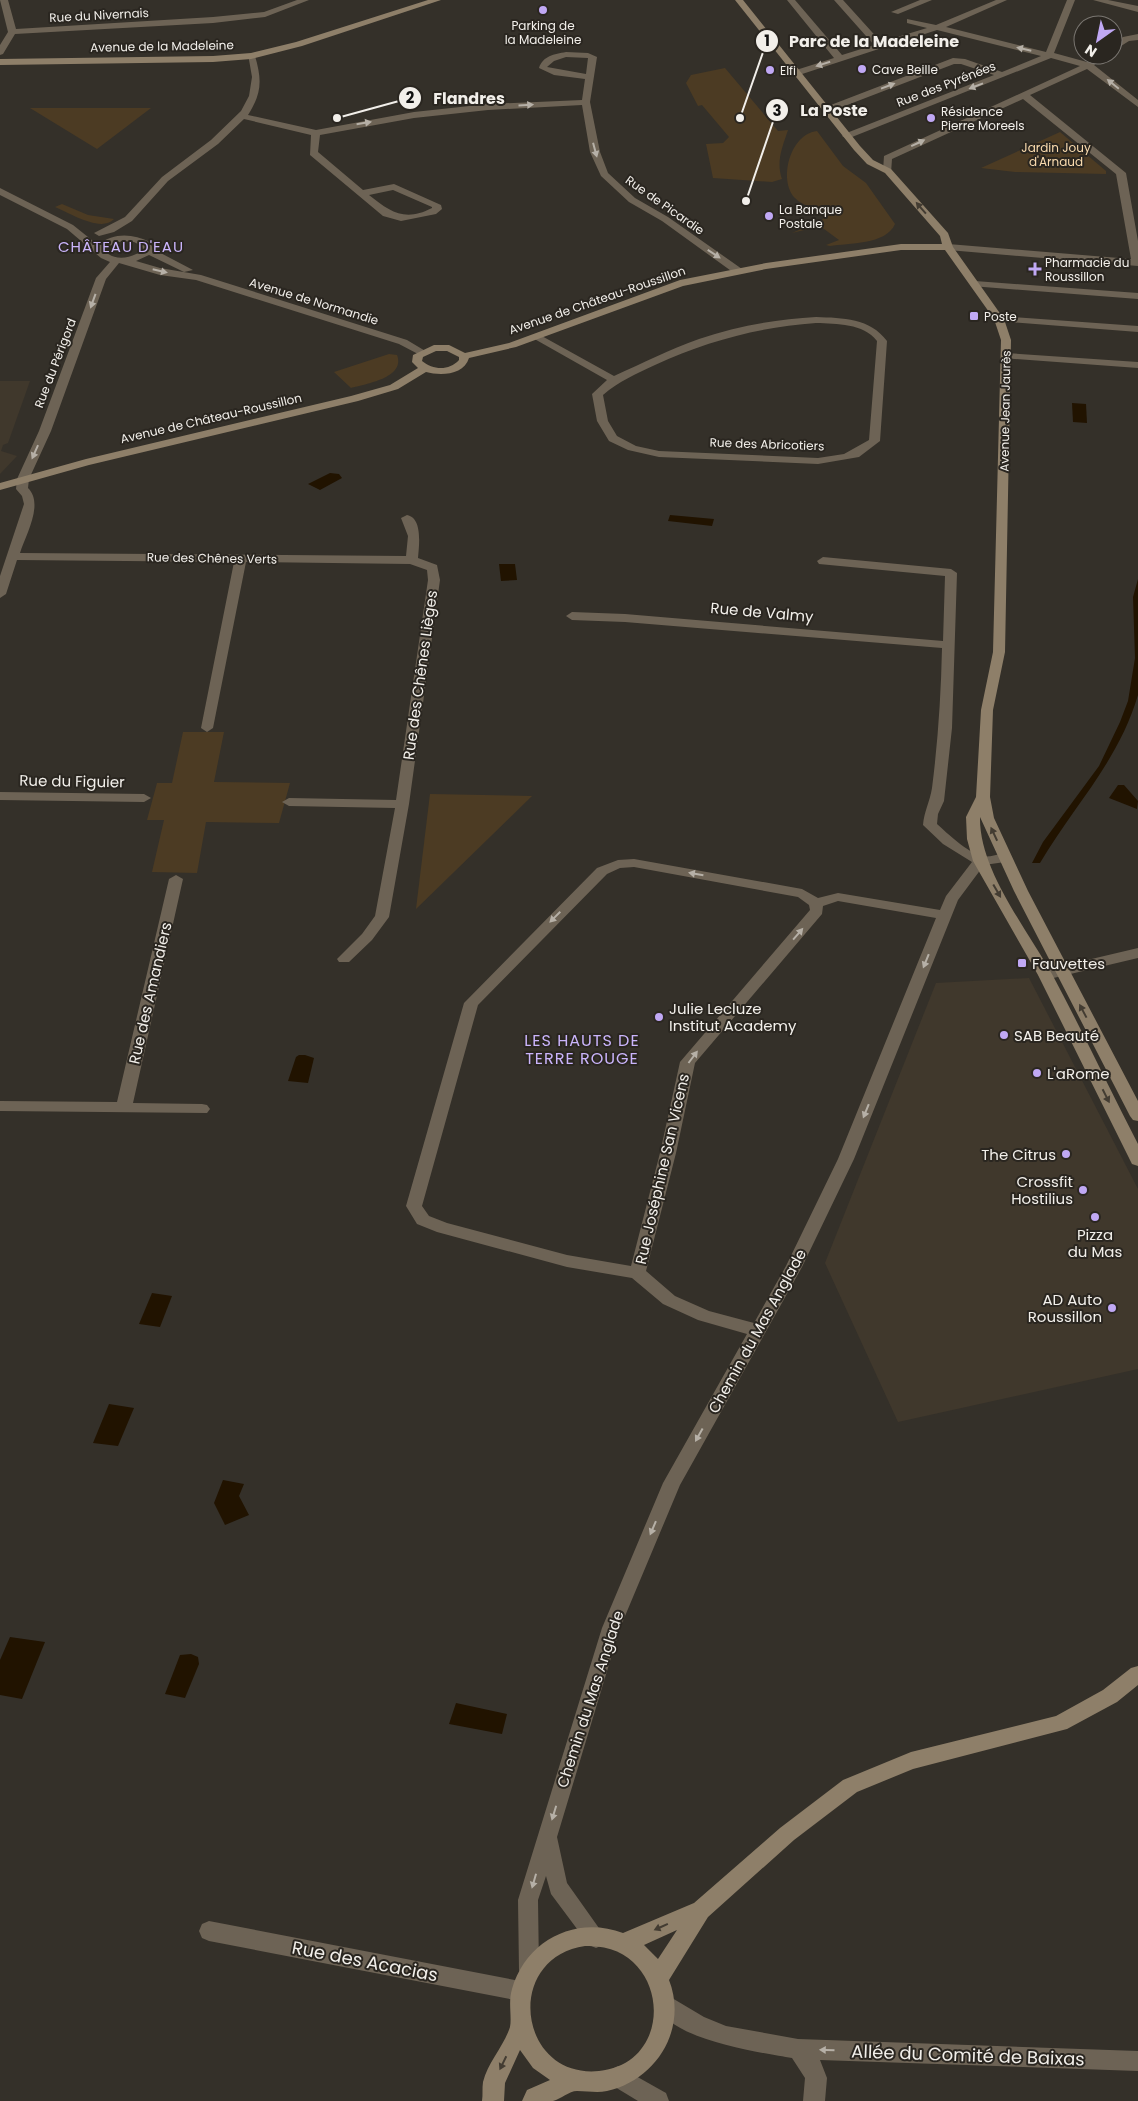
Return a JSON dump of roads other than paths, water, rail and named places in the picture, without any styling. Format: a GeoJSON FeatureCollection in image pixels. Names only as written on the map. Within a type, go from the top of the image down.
{"type":"FeatureCollection","features":[{"type":"Feature","properties":{"kind":"street"},"geometry":{"type":"LineString","coordinates":[[0,52],[12,32],[4,0]]}},
{"type":"Feature","properties":{"kind":"street","name":"Rue du Nivernais"},"geometry":{"type":"LineString","coordinates":[[12,32],[213,20],[265,14],[305,0]]}},
{"type":"Feature","properties":{"kind":"street","name":"Avenue de la Madeleine"},"geometry":{"type":"LineString","coordinates":[[0,62],[213,59],[251,56],[299,44],[437,0]]}},
{"type":"Feature","properties":{"kind":"street","name":"Avenue Jean Jaurès"},"geometry":{"type":"LineString","coordinates":[[739,0],[847,136],[870,162],[888,171],[944,236],[948,247],[999,319],[1006,340],[999,652],[987,710],[983,797]]}},
{"type":"Feature","properties":{"kind":"street"},"geometry":{"type":"LineString","coordinates":[[791,0],[840,59]]}},
{"type":"Feature","properties":{"kind":"street"},"geometry":{"type":"LineString","coordinates":[[838,0],[880,46]]}},
{"type":"Feature","properties":{"kind":"street"},"geometry":{"type":"LineString","coordinates":[[894,12],[928,0]]}},
{"type":"Feature","properties":{"kind":"street"},"geometry":{"type":"LineString","coordinates":[[996,0],[1002,0]]}},
{"type":"Feature","properties":{"kind":"street"},"geometry":{"type":"LineString","coordinates":[[796,72],[936,28],[1002,0]]}},
{"type":"Feature","properties":{"kind":"street"},"geometry":{"type":"LineString","coordinates":[[1051,55],[1072,0]]}},
{"type":"Feature","properties":{"kind":"street"},"geometry":{"type":"LineString","coordinates":[[1097,0],[1115,1],[1138,9]]}},
{"type":"Feature","properties":{"kind":"street"},"geometry":{"type":"LineString","coordinates":[[910,21],[1073,61]]}},
{"type":"Feature","properties":{"kind":"street"},"geometry":{"type":"LineString","coordinates":[[1123,41],[1138,37]]}},
{"type":"Feature","properties":{"kind":"street","name":"Rue de Picardie"},"geometry":{"type":"LineString","coordinates":[[589,77],[554,72],[543,66],[550,58],[577,53],[588,54],[593,57],[586,102],[595,152],[604,174],[618,189],[738,271]]}},
{"type":"Feature","properties":{"kind":"street","name":"Rue des Pyrénées"},"geometry":{"type":"LineString","coordinates":[[847,136],[1051,55]]}},
{"type":"Feature","properties":{"kind":"street"},"geometry":{"type":"LineString","coordinates":[[100,251],[103,245],[135,216],[165,179],[226,134],[242,116],[252,102],[257,85],[257,70],[251,56]]}},
{"type":"Feature","properties":{"kind":"street"},"geometry":{"type":"LineString","coordinates":[[826,110],[954,61],[962,61],[1003,75]]}},
{"type":"Feature","properties":{"kind":"street"},"geometry":{"type":"LineString","coordinates":[[888,171],[887,158],[1088,65],[1138,104]]}},
{"type":"Feature","properties":{"kind":"street"},"geometry":{"type":"LineString","coordinates":[[948,247],[1138,263],[1121,173],[1024,95]]}},
{"type":"Feature","properties":{"kind":"street"},"geometry":{"type":"LineString","coordinates":[[242,116],[316,133],[414,115],[488,107],[586,102]]}},
{"type":"Feature","properties":{"kind":"street"},"geometry":{"type":"LineString","coordinates":[[316,133],[313,153],[386,214],[395,218],[433,212],[437,209],[436,205],[394,187],[362,193]]}},
{"type":"Feature","properties":{"kind":"street","name":"Avenue de Normandie"},"geometry":{"type":"LineString","coordinates":[[0,191],[70,227],[105,257],[148,269],[197,277],[394,339],[422,352]]}},
{"type":"Feature","properties":{"kind":"street"},"geometry":{"type":"LineString","coordinates":[[121,260],[138,257],[148,251],[135,216]]}},
{"type":"Feature","properties":{"kind":"street","name":"Avenue de Normandie"},"geometry":{"type":"LineString","coordinates":[[70,227],[143,241]]}},
{"type":"Feature","properties":{"kind":"street","name":"Avenue de Château-Roussillon"},"geometry":{"type":"LineString","coordinates":[[464,356],[504,347],[536,337],[680,283],[738,271],[901,248],[948,247]]}},
{"type":"Feature","properties":{"kind":"street","name":"Avenue de Normandie"},"geometry":{"type":"LineString","coordinates":[[148,251],[189,270],[197,277]]}},
{"type":"Feature","properties":{"kind":"street","name":"Rue du Périgord"},"geometry":{"type":"LineString","coordinates":[[23,479],[60,390],[101,278],[121,260]]}},
{"type":"Feature","properties":{"kind":"street"},"geometry":{"type":"LineString","coordinates":[[975,284],[1138,296]]}},
{"type":"Feature","properties":{"kind":"street","name":"Rue des Abricotiers"},"geometry":{"type":"LineString","coordinates":[[830,319],[848,322],[874,331],[882,342],[874,441],[860,454],[838,460],[659,454],[638,450],[616,440],[605,431],[598,412],[597,394],[614,380],[715,337],[775,324],[830,319]]}},
{"type":"Feature","properties":{"kind":"street"},"geometry":{"type":"LineString","coordinates":[[999,319],[1138,329]]}},
{"type":"Feature","properties":{"kind":"street"},"geometry":{"type":"LineString","coordinates":[[536,337],[614,380]]}},
{"type":"Feature","properties":{"kind":"street"},"geometry":{"type":"LineString","coordinates":[[434,348],[449,348],[464,356],[462,363],[453,369],[439,371],[425,368],[416,359],[422,352],[434,348]]}},
{"type":"Feature","properties":{"kind":"street"},"geometry":{"type":"LineString","coordinates":[[1006,356],[1138,365]]}},
{"type":"Feature","properties":{"kind":"street","name":"Avenue de Château-Roussillon"},"geometry":{"type":"LineString","coordinates":[[0,486],[86,462],[354,400],[394,387],[425,368]]}},
{"type":"Feature","properties":{"kind":"street"},"geometry":{"type":"LineString","coordinates":[[0,594],[30,504],[28,495],[22,489],[23,479]]}},
{"type":"Feature","properties":{"kind":"street"},"geometry":{"type":"LineString","coordinates":[[407,518],[414,536],[412,560]]}},
{"type":"Feature","properties":{"kind":"street","name":"Rue des Chênes Verts"},"geometry":{"type":"LineString","coordinates":[[12,556],[412,560]]}},
{"type":"Feature","properties":{"kind":"street"},"geometry":{"type":"LineString","coordinates":[[207,728],[241,558]]}},
{"type":"Feature","properties":{"kind":"street","name":"Rue des Chênes Lièges"},"geometry":{"type":"LineString","coordinates":[[344,959],[367,937],[382,917],[402,804],[434,580],[433,568],[412,560]]}},
{"type":"Feature","properties":{"kind":"street"},"geometry":{"type":"LineString","coordinates":[[823,561],[951,573],[950,645],[944,737],[937,801],[931,814],[930,825],[948,841],[980,861],[1005,858]]}},
{"type":"Feature","properties":{"kind":"street","name":"Rue de Valmy"},"geometry":{"type":"LineString","coordinates":[[572,616],[625,618],[950,645]]}},
{"type":"Feature","properties":{"kind":"street","name":"Rue du Figuier"},"geometry":{"type":"LineString","coordinates":[[0,796],[144,798]]}},
{"type":"Feature","properties":{"kind":"street"},"geometry":{"type":"LineString","coordinates":[[983,797],[987,818],[1005,858],[1138,1116]]}},
{"type":"Feature","properties":{"kind":"street"},"geometry":{"type":"LineString","coordinates":[[983,797],[973,817],[974,839],[980,861],[1045,975],[1138,1160]]}},
{"type":"Feature","properties":{"kind":"street"},"geometry":{"type":"LineString","coordinates":[[289,802],[402,804]]}},
{"type":"Feature","properties":{"kind":"street","name":"Chemin du Mas Anglade"},"geometry":{"type":"LineString","coordinates":[[529,1970],[528,1900],[610,1628],[672,1483],[794,1268],[846,1159],[951,898],[980,861]]}},
{"type":"Feature","properties":{"kind":"street","name":"Rue Joséphine San Vicens"},"geometry":{"type":"LineString","coordinates":[[638,1273],[668,1153],[688,1062],[817,911],[816,902],[802,893],[634,863],[618,864],[602,870],[471,1003],[414,1206],[423,1220],[442,1228],[567,1261],[638,1273],[669,1300],[704,1316],[758,1331]]}},
{"type":"Feature","properties":{"kind":"street","name":"Rue des Amandiers"},"geometry":{"type":"LineString","coordinates":[[124,1107],[176,880]]}},
{"type":"Feature","properties":{"kind":"street"},"geometry":{"type":"LineString","coordinates":[[816,902],[838,897],[944,915]]}},
{"type":"Feature","properties":{"kind":"street"},"geometry":{"type":"LineString","coordinates":[[1045,975],[1138,953]]}},
{"type":"Feature","properties":{"kind":"street"},"geometry":{"type":"LineString","coordinates":[[0,1106],[202,1109]]}},
{"type":"Feature","properties":{"kind":"street"},"geometry":{"type":"LineString","coordinates":[[659,1977],[701,1910],[787,1834],[850,1786],[911,1761],[1060,1723],[1110,1696],[1138,1674]]}},
{"type":"Feature","properties":{"kind":"street","name":"Chemin du Mas Anglade"},"geometry":{"type":"LineString","coordinates":[[548,1834],[558,1887],[596,1938]]}},
{"type":"Feature","properties":{"kind":"street"},"geometry":{"type":"LineString","coordinates":[[622,1944],[701,1910]]}},
{"type":"Feature","properties":{"kind":"street","name":"Rue des Acacias"},"geometry":{"type":"LineString","coordinates":[[209,1931],[520,1991]]}},
{"type":"Feature","properties":{"kind":"street"},"geometry":{"type":"LineString","coordinates":[[596,1938],[622,1944],[644,1958],[659,1977],[667,2005],[665,2027],[656,2048],[640,2065],[618,2077],[597,2081],[577,2079],[557,2072],[540,2061],[528,2046],[520,2028],[517,2009],[520,1991],[529,1970],[541,1956],[558,1945],[577,1939],[596,1938]]}},
{"type":"Feature","properties":{"kind":"street","name":"Allée du Comité de Baixas"},"geometry":{"type":"LineString","coordinates":[[667,2005],[697,2025],[726,2036],[798,2048],[1138,2061]]}},
{"type":"Feature","properties":{"kind":"street"},"geometry":{"type":"LineString","coordinates":[[493,2101],[494,2082],[520,2028]]}},
{"type":"Feature","properties":{"kind":"street"},"geometry":{"type":"LineString","coordinates":[[798,2048],[814,2068],[818,2086],[814,2101]]}},
{"type":"Feature","properties":{"kind":"street"},"geometry":{"type":"LineString","coordinates":[[618,2077],[658,2101]]}},
{"type":"Feature","properties":{"kind":"street"},"geometry":{"type":"LineString","coordinates":[[532,2101],[577,2079]]}},
{"type":"Feature","properties":{"kind":"place","name":"Parking de la Madeleine"},"geometry":{"type":"Point","coordinates":[543,10]}},
{"type":"Feature","properties":{"kind":"place","name":"Cave Beille"},"geometry":{"type":"Point","coordinates":[862,69]}},
{"type":"Feature","properties":{"kind":"place","name":"Elfi"},"geometry":{"type":"Point","coordinates":[770,70]}},
{"type":"Feature","properties":{"kind":"place","name":"Flandres"},"geometry":{"type":"Point","coordinates":[337,118]}},
{"type":"Feature","properties":{"kind":"place","name":"Parc de la Madeleine"},"geometry":{"type":"Point","coordinates":[740,118]}},
{"type":"Feature","properties":{"kind":"place","name":"Résidence Pierre Moreels"},"geometry":{"type":"Point","coordinates":[931,118]}},
{"type":"Feature","properties":{"kind":"place","name":"La Poste"},"geometry":{"type":"Point","coordinates":[746,201]}},
{"type":"Feature","properties":{"kind":"place","name":"La Banque Postale"},"geometry":{"type":"Point","coordinates":[769,216]}},
{"type":"Feature","properties":{"kind":"place","name":"Pharmacie du Roussillon"},"geometry":{"type":"Point","coordinates":[1035,269]}},
{"type":"Feature","properties":{"kind":"place","name":"Poste"},"geometry":{"type":"Point","coordinates":[974,316]}},
{"type":"Feature","properties":{"kind":"place","name":"Fauvettes"},"geometry":{"type":"Point","coordinates":[1022,963]}},
{"type":"Feature","properties":{"kind":"place","name":"Julie Lecluze Institut Academy"},"geometry":{"type":"Point","coordinates":[659,1017]}},
{"type":"Feature","properties":{"kind":"place","name":"SAB Beauté"},"geometry":{"type":"Point","coordinates":[1004,1035]}},
{"type":"Feature","properties":{"kind":"place","name":"L'aRome"},"geometry":{"type":"Point","coordinates":[1037,1073]}},
{"type":"Feature","properties":{"kind":"place","name":"The Citrus"},"geometry":{"type":"Point","coordinates":[1066,1154]}},
{"type":"Feature","properties":{"kind":"place","name":"Crossfit Hostilius"},"geometry":{"type":"Point","coordinates":[1083,1190]}},
{"type":"Feature","properties":{"kind":"place","name":"Pizza du Mas"},"geometry":{"type":"Point","coordinates":[1095,1217]}},
{"type":"Feature","properties":{"kind":"place","name":"AD Auto Roussillon"},"geometry":{"type":"Point","coordinates":[1112,1308]}},
{"type":"Feature","properties":{"kind":"district","name":"CHÂTEAU D'EAU"},"geometry":{"type":"Point","coordinates":[121,246]}},
{"type":"Feature","properties":{"kind":"district","name":"LES HAUTS DE TERRE ROUGE"},"geometry":{"type":"Point","coordinates":[582,1049]}},
{"type":"Feature","properties":{"kind":"park label","name":"Jardin Jouy d'Arnaud"},"geometry":{"type":"Point","coordinates":[1056,154]}}]}
